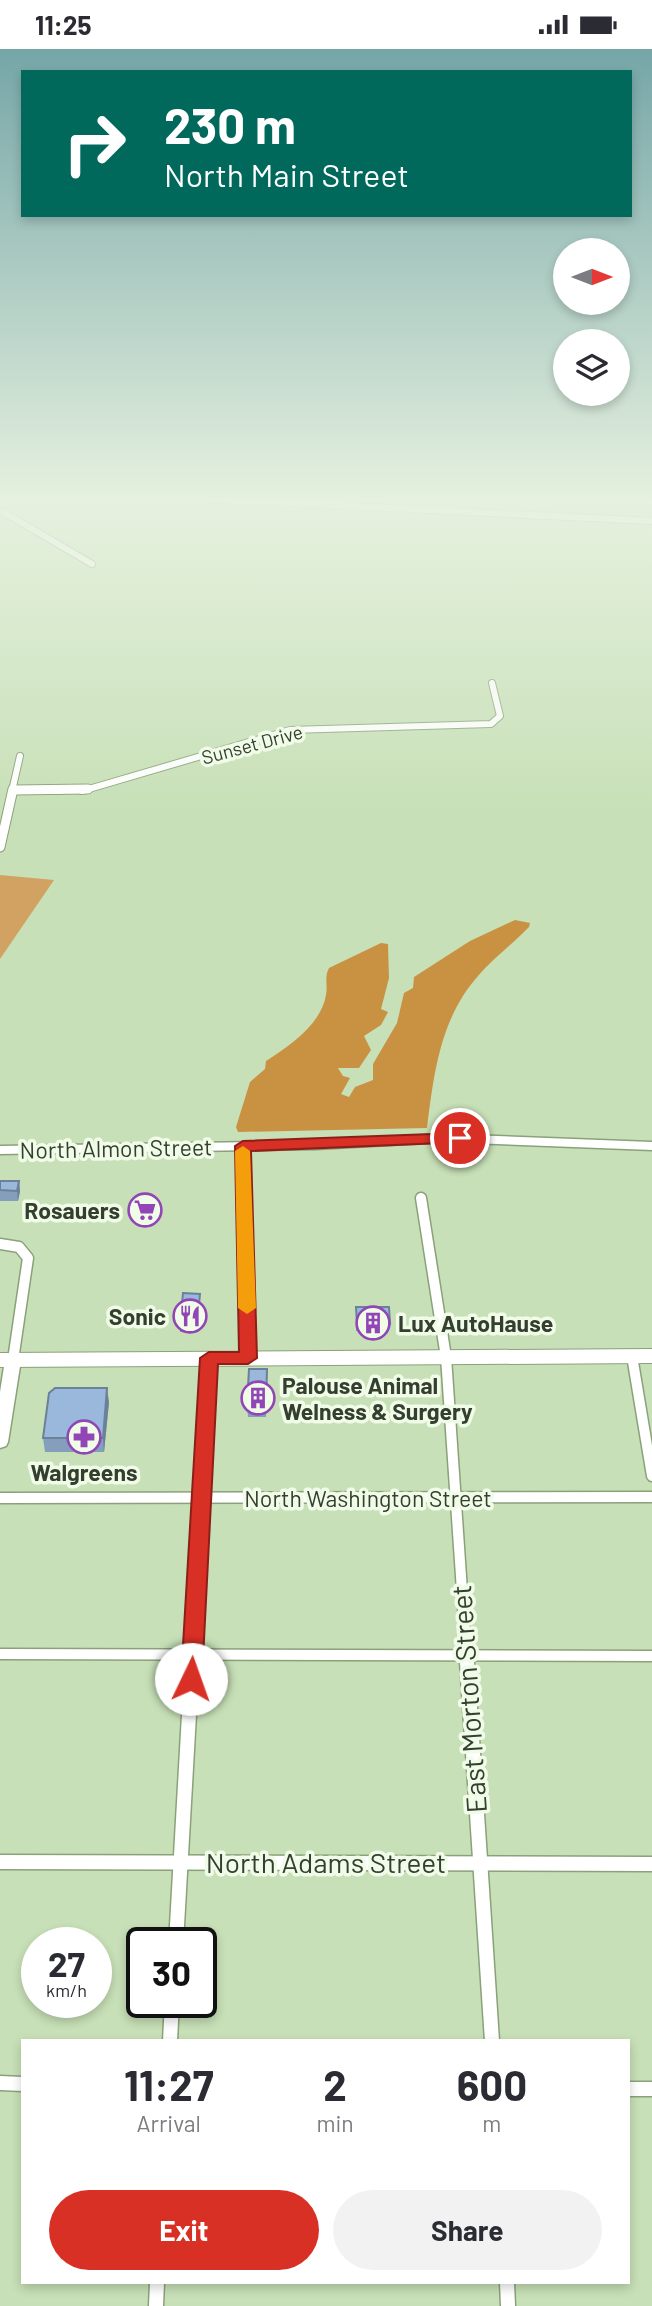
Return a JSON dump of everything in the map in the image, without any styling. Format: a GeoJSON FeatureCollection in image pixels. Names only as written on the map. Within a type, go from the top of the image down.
{"type":"FeatureCollection","features":[{"type":"Feature","properties":{"kind":"highway"},"geometry":{"type":"LineString","coordinates":[[6,1360],[652,1356]]}},
{"type":"Feature","properties":{"kind":"street","name":"Sunset Drive"},"geometry":{"type":"LineString","coordinates":[[13,790],[81,791],[297,729],[491,724],[500,716],[492,683]]}},
{"type":"Feature","properties":{"kind":"street"},"geometry":{"type":"LineString","coordinates":[[0,845],[20,756]]}},
{"type":"Feature","properties":{"kind":"street","name":"North Almon Street"},"geometry":{"type":"LineString","coordinates":[[0,1150],[243,1146],[444,1138],[652,1146]]}},
{"type":"Feature","properties":{"kind":"street"},"geometry":{"type":"LineString","coordinates":[[243,1146],[248,1358]]}},
{"type":"Feature","properties":{"kind":"street","name":"East Morton Street"},"geometry":{"type":"LineString","coordinates":[[421,1198],[446,1357],[492,2039]]}},
{"type":"Feature","properties":{"kind":"street"},"geometry":{"type":"LineString","coordinates":[[0,1244],[23,1249],[28,1258],[6,1360],[0,1442]]}},
{"type":"Feature","properties":{"kind":"street"},"geometry":{"type":"LineString","coordinates":[[632,1356],[652,1476]]}},
{"type":"Feature","properties":{"kind":"street"},"geometry":{"type":"LineString","coordinates":[[177,1927],[209,1358]]}},
{"type":"Feature","properties":{"kind":"street","name":"North Washington Street"},"geometry":{"type":"LineString","coordinates":[[0,1498],[652,1497]]}},
{"type":"Feature","properties":{"kind":"street"},"geometry":{"type":"LineString","coordinates":[[0,1654],[652,1657]]}},
{"type":"Feature","properties":{"kind":"street","name":"North Adams Street"},"geometry":{"type":"LineString","coordinates":[[0,1862],[652,1864]]}},
{"type":"Feature","properties":{"kind":"street"},"geometry":{"type":"LineString","coordinates":[[170,2039],[171,2018]]}},
{"type":"Feature","properties":{"kind":"street"},"geometry":{"type":"LineString","coordinates":[[0,2083],[21,2084]]}},
{"type":"Feature","properties":{"kind":"street"},"geometry":{"type":"LineString","coordinates":[[630,2089],[652,2089]]}},
{"type":"Feature","properties":{"kind":"street"},"geometry":{"type":"LineString","coordinates":[[156,2306],[157,2284]]}},
{"type":"Feature","properties":{"kind":"street"},"geometry":{"type":"LineString","coordinates":[[507,2284],[509,2306]]}},
{"type":"Feature","properties":{"kind":"shaded area"},"geometry":{"type":"Polygon","coordinates":[[[0,875],[54,880],[0,959],[0,875]]]}},
{"type":"Feature","properties":{"kind":"shaded area"},"geometry":{"type":"Polygon","coordinates":[[[515,920],[530,923],[529,927],[478,976],[465,993],[447,1028],[436,1067],[427,1128],[238,1132],[236,1127],[250,1082],[265,1069],[266,1061],[303,1034],[318,1016],[326,995],[329,968],[381,943],[388,944],[389,978],[381,1009],[388,1012],[381,1025],[364,1036],[371,1050],[359,1068],[338,1068],[343,1076],[350,1078],[341,1094],[349,1097],[355,1087],[373,1080],[373,1064],[397,1023],[404,993],[413,988],[414,977],[470,941],[515,920]]]}},
{"type":"Feature","properties":{"kind":"building"},"geometry":{"type":"Polygon","coordinates":[[[0,1181],[19,1181],[17,1191],[0,1190],[0,1181]]]}},
{"type":"Feature","properties":{"kind":"building","name":"Sonic"},"geometry":{"type":"Polygon","coordinates":[[[183,1293],[200,1294],[197,1325],[180,1325],[183,1293]]]}},
{"type":"Feature","properties":{"kind":"building"},"geometry":{"type":"Polygon","coordinates":[[[356,1307],[389,1307],[390,1324],[357,1324],[356,1307]]]}},
{"type":"Feature","properties":{"kind":"building","name":"Palouse Animal Welness & Surgery"},"geometry":{"type":"Polygon","coordinates":[[[249,1369],[267,1369],[266,1406],[247,1406],[249,1369]]]}},
{"type":"Feature","properties":{"kind":"building","name":"Walgreens"},"geometry":{"type":"Polygon","coordinates":[[[55,1388],[107,1388],[103,1438],[43,1438],[49,1393],[55,1388]]]}},
{"type":"Feature","properties":{"kind":"slow traffic"},"geometry":{"type":"LineString","coordinates":[[243,1151],[247,1308]]}},
{"type":"Feature","properties":{"kind":"place","name":"Rosauers"},"geometry":{"type":"Point","coordinates":[145,1210]}},
{"type":"Feature","properties":{"kind":"place","name":"Sonic"},"geometry":{"type":"Point","coordinates":[190,1316]}},
{"type":"Feature","properties":{"kind":"place","name":"Lux AutoHause"},"geometry":{"type":"Point","coordinates":[373,1323]}},
{"type":"Feature","properties":{"kind":"place","name":"Palouse Animal Welness & Surgery"},"geometry":{"type":"Point","coordinates":[258,1398]}},
{"type":"Feature","properties":{"kind":"place","name":"Walgreens"},"geometry":{"type":"Point","coordinates":[84,1437]}},
{"type":"Feature","properties":{"kind":"route"},"geometry":{"type":"LineString","coordinates":[[191,1679],[209,1358],[248,1358],[243,1146],[460,1138]]}}]}
